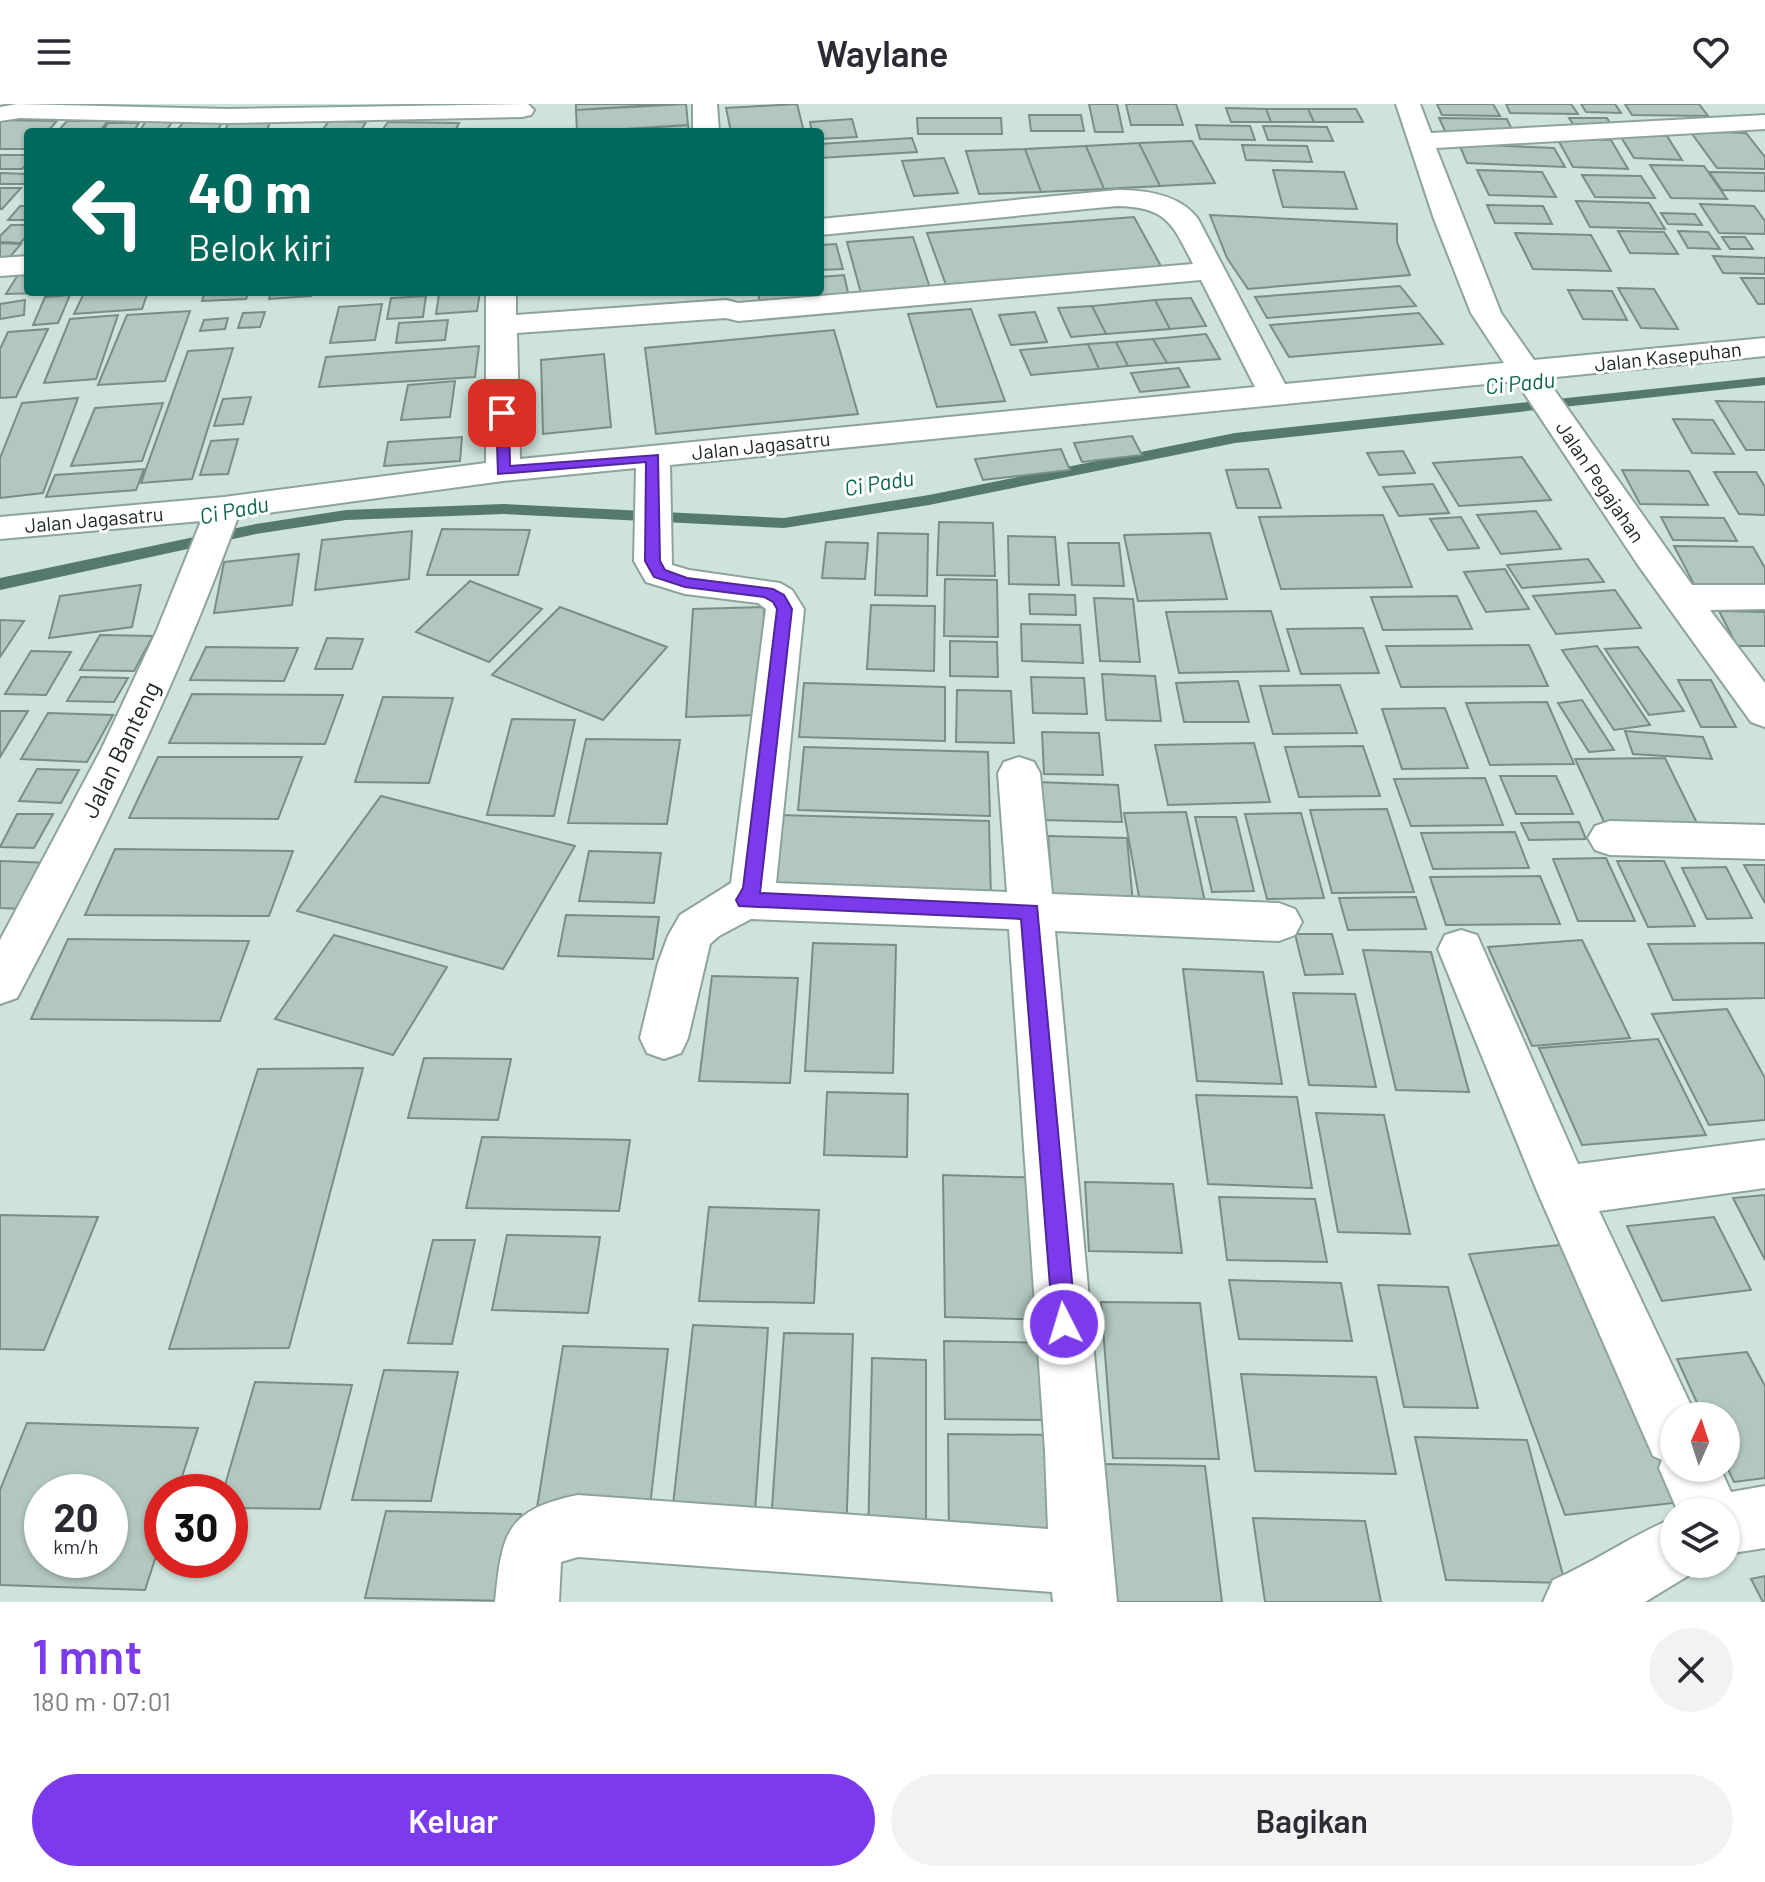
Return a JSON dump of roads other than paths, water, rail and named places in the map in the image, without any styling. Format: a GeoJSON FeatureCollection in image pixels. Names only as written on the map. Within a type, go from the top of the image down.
{"type":"FeatureCollection","features":[{"type":"Feature","properties":{"kind":"street"},"geometry":{"type":"LineString","coordinates":[[705,104],[706,128]]}},
{"type":"Feature","properties":{"kind":"street","name":"Jalan Pegajahan"},"geometry":{"type":"LineString","coordinates":[[1408,104],[1448,219],[1486,313],[1681,598],[1765,712]]}},
{"type":"Feature","properties":{"kind":"street"},"geometry":{"type":"LineString","coordinates":[[3,110],[228,116],[520,115]]}},
{"type":"Feature","properties":{"kind":"street"},"geometry":{"type":"LineString","coordinates":[[1423,141],[1765,122]]}},
{"type":"Feature","properties":{"kind":"street"},"geometry":{"type":"LineString","coordinates":[[824,227],[1140,198],[1163,203],[1184,219],[1275,396]]}},
{"type":"Feature","properties":{"kind":"street"},"geometry":{"type":"LineString","coordinates":[[0,267],[24,265]]}},
{"type":"Feature","properties":{"kind":"street"},"geometry":{"type":"LineString","coordinates":[[502,325],[722,300],[738,312],[1209,271]]}},
{"type":"Feature","properties":{"kind":"street"},"geometry":{"type":"LineString","coordinates":[[501,296],[503,471]]}},
{"type":"Feature","properties":{"kind":"street","name":"Jalan Kasepuhan"},"geometry":{"type":"LineString","coordinates":[[1541,395],[1765,347]]}},
{"type":"Feature","properties":{"kind":"street","name":"Jalan Jagasatru"},"geometry":{"type":"LineString","coordinates":[[0,528],[221,518],[503,471],[654,469],[1275,396],[1541,395]]}},
{"type":"Feature","properties":{"kind":"street"},"geometry":{"type":"LineString","coordinates":[[654,469],[652,561],[664,577],[767,592],[779,599],[785,609],[753,889],[746,900],[695,929],[687,943],[664,1038]]}},
{"type":"Feature","properties":{"kind":"street","name":"Jalan Banteng"},"geometry":{"type":"LineString","coordinates":[[0,984],[52,891],[161,667],[221,518]]}},
{"type":"Feature","properties":{"kind":"street"},"geometry":{"type":"LineString","coordinates":[[1681,598],[1765,597]]}},
{"type":"Feature","properties":{"kind":"street"},"geometry":{"type":"LineString","coordinates":[[527,1602],[534,1543],[543,1534],[578,1526],[1083,1583],[1074,1436],[1030,911],[1027,839],[1019,773]]}},
{"type":"Feature","properties":{"kind":"street"},"geometry":{"type":"LineString","coordinates":[[1610,838],[1765,842]]}},
{"type":"Feature","properties":{"kind":"street"},"geometry":{"type":"LineString","coordinates":[[746,900],[1279,922]]}},
{"type":"Feature","properties":{"kind":"street"},"geometry":{"type":"LineString","coordinates":[[1461,949],[1563,1191],[1660,1404]]}},
{"type":"Feature","properties":{"kind":"street"},"geometry":{"type":"LineString","coordinates":[[1563,1191],[1765,1164]]}},
{"type":"Feature","properties":{"kind":"street"},"geometry":{"type":"LineString","coordinates":[[1740,1521],[1765,1517]]}},
{"type":"Feature","properties":{"kind":"street"},"geometry":{"type":"LineString","coordinates":[[1575,1602],[1604,1591],[1660,1557]]}},
{"type":"Feature","properties":{"kind":"waterway","name":"Ci Padu"},"geometry":{"type":"LineString","coordinates":[[0,584],[256,529],[346,515],[504,509],[784,523],[929,500],[1235,438],[1765,381]]}}]}
